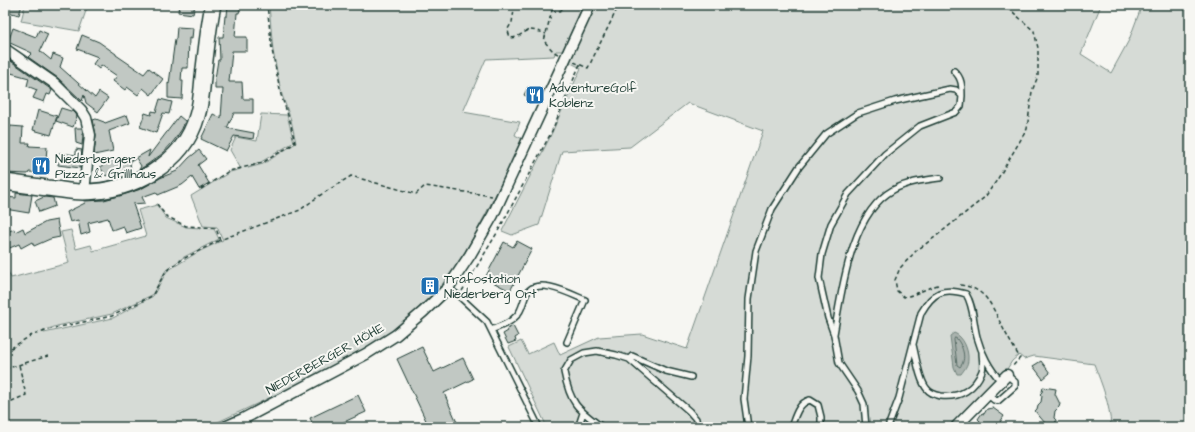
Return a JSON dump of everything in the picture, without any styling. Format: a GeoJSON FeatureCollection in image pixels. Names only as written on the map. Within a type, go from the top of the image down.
{"type":"FeatureCollection","features":[{"type":"Feature","properties":{"kind":"main road"},"geometry":{"type":"LineString","coordinates":[[5,182],[84,192],[104,190],[118,187],[150,174],[167,162],[182,146],[194,126],[199,111],[213,5]]}},
{"type":"Feature","properties":{"kind":"street","name":"NIEDERBERGER HÖHE"},"geometry":{"type":"LineString","coordinates":[[225,427],[245,423],[366,354],[396,335],[448,288],[470,255],[493,215],[590,5]]}},
{"type":"Feature","properties":{"kind":"street"},"geometry":{"type":"LineString","coordinates":[[5,49],[54,83],[81,110],[86,118],[90,135],[84,192]]}},
{"type":"Feature","properties":{"kind":"street"},"geometry":{"type":"LineString","coordinates":[[956,427],[1004,378]]}},
{"type":"Feature","properties":{"kind":"lane"},"geometry":{"type":"LineString","coordinates":[[866,427],[864,404],[858,391],[839,364],[834,335],[828,318],[819,278],[822,254],[831,224],[848,194],[885,154],[920,126],[956,112],[961,106],[962,86],[959,76],[954,71]]}},
{"type":"Feature","properties":{"kind":"lane"},"geometry":{"type":"LineString","coordinates":[[748,427],[744,399],[748,356],[749,299],[756,252],[772,209],[791,179],[826,134],[858,113],[895,101],[950,89],[956,90],[962,96]]}},
{"type":"Feature","properties":{"kind":"lane"},"geometry":{"type":"LineString","coordinates":[[834,335],[846,267],[867,214],[878,201],[892,190],[910,183],[940,178]]}},
{"type":"Feature","properties":{"kind":"lane"},"geometry":{"type":"LineString","coordinates":[[491,330],[513,319],[523,308],[527,293],[535,286],[545,285],[585,300],[567,342]]}},
{"type":"Feature","properties":{"kind":"lane"},"geometry":{"type":"LineString","coordinates":[[448,288],[460,296],[487,322],[539,427]]}},
{"type":"Feature","properties":{"kind":"lane"},"geometry":{"type":"LineString","coordinates":[[888,427],[899,398],[921,312],[928,301],[939,293],[953,290],[966,294],[972,304],[977,338],[994,375],[1015,382],[1015,386],[998,401],[994,400],[987,394]]}},
{"type":"Feature","properties":{"kind":"lane"},"geometry":{"type":"LineString","coordinates":[[913,343],[922,379],[927,389],[936,395],[950,397],[962,394],[978,380],[983,369],[982,349]]}},
{"type":"Feature","properties":{"kind":"lane"},"geometry":{"type":"LineString","coordinates":[[602,427],[583,413],[572,400],[564,372],[571,360],[584,353],[597,351],[629,359],[689,411],[696,419],[697,427]]}},
{"type":"Feature","properties":{"kind":"lane"},"geometry":{"type":"LineString","coordinates":[[629,359],[632,356],[666,370],[691,376]]}},
{"type":"Feature","properties":{"kind":"lane"},"geometry":{"type":"LineString","coordinates":[[792,427],[801,404],[804,401],[810,400],[818,405],[821,417],[821,427]]}},
{"type":"Feature","properties":{"kind":"lane"},"geometry":{"type":"LineString","coordinates":[[581,427],[580,425],[583,413]]}},
{"type":"Feature","properties":{"kind":"path"},"geometry":{"type":"LineString","coordinates":[[201,189],[229,171],[262,163],[295,143],[290,121],[281,95],[272,50],[267,5]]}},
{"type":"Feature","properties":{"kind":"path"},"geometry":{"type":"LineString","coordinates":[[515,5],[512,22],[508,29],[513,38],[516,38],[526,30],[546,34]]}},
{"type":"Feature","properties":{"kind":"path"},"geometry":{"type":"LineString","coordinates":[[545,5],[556,12],[561,11],[567,5]]}},
{"type":"Feature","properties":{"kind":"path"},"geometry":{"type":"LineString","coordinates":[[552,10],[544,41],[554,52],[588,68],[619,5]]}},
{"type":"Feature","properties":{"kind":"path"},"geometry":{"type":"LineString","coordinates":[[895,280],[900,268],[916,251],[985,197],[997,180],[1026,129],[1032,91],[1038,76],[1038,48],[1034,31],[1005,5]]}},
{"type":"Feature","properties":{"kind":"path"},"geometry":{"type":"LineString","coordinates":[[460,296],[497,233],[551,133],[580,64]]}},
{"type":"Feature","properties":{"kind":"path"},"geometry":{"type":"LineString","coordinates":[[5,352],[30,336],[55,328],[112,316],[152,296],[166,270],[184,258],[220,240],[300,210],[351,176],[416,194],[425,186],[501,197]]}},
{"type":"Feature","properties":{"kind":"path"},"geometry":{"type":"LineString","coordinates":[[157,204],[166,216],[186,226],[216,228],[220,240]]}},
{"type":"Feature","properties":{"kind":"path"},"geometry":{"type":"LineString","coordinates":[[5,369],[48,356]]}},
{"type":"Feature","properties":{"kind":"path"},"geometry":{"type":"LineString","coordinates":[[5,404],[26,395],[19,365]]}},
{"type":"Feature","properties":{"kind":"shaded area"},"geometry":{"type":"Polygon","coordinates":[[[25,5],[88,5],[79,31],[21,21],[25,5]]]}},
{"type":"Feature","properties":{"kind":"shaded area"},"geometry":{"type":"Polygon","coordinates":[[[269,5],[583,5],[563,51],[556,51],[554,56],[486,59],[463,112],[520,122],[515,135],[524,140],[475,234],[453,271],[440,287],[428,278],[422,287],[432,295],[405,321],[385,336],[332,367],[207,427],[9,427],[5,417],[5,265],[11,278],[69,263],[61,232],[71,230],[76,249],[91,245],[93,251],[146,236],[138,210],[157,205],[166,218],[186,227],[214,229],[219,239],[184,257],[166,270],[152,295],[112,314],[57,326],[43,331],[44,333],[113,318],[153,296],[167,271],[198,252],[223,240],[217,227],[203,226],[191,196],[230,172],[241,169],[230,150],[236,137],[257,141],[261,114],[287,115],[294,142],[248,168],[263,164],[296,143],[291,120],[279,82],[273,51],[269,5]]]}},
{"type":"Feature","properties":{"kind":"shaded area"},"geometry":{"type":"Polygon","coordinates":[[[594,5],[1101,5],[1081,54],[1111,73],[1129,40],[1142,5],[1190,5],[1190,427],[1111,427],[1103,387],[1094,364],[1034,356],[1024,359],[1019,355],[1012,361],[1004,374],[952,427],[547,427],[509,347],[521,341],[528,354],[554,342],[560,355],[599,337],[642,334],[687,349],[763,131],[688,103],[630,147],[562,151],[539,225],[512,235],[502,231],[549,139],[581,68],[569,62],[594,5]]]}},
{"type":"Feature","properties":{"kind":"water"},"geometry":{"type":"Polygon","coordinates":[[[954,333],[963,340],[968,352],[967,364],[961,374],[957,374],[954,367],[950,336],[954,333]]]}},
{"type":"Feature","properties":{"kind":"building"},"geometry":{"type":"Polygon","coordinates":[[[6,5],[22,5],[19,15],[5,11],[6,5]]]}},
{"type":"Feature","properties":{"kind":"building"},"geometry":{"type":"Polygon","coordinates":[[[179,5],[195,5],[193,14],[178,12],[179,5]]]}},
{"type":"Feature","properties":{"kind":"building"},"geometry":{"type":"Polygon","coordinates":[[[228,5],[241,5],[239,13],[237,13],[235,37],[247,37],[247,51],[232,51],[229,82],[242,82],[243,99],[253,99],[253,113],[234,113],[227,128],[254,133],[253,139],[234,136],[226,151],[201,139],[213,114],[221,118],[223,89],[215,89],[215,79],[218,60],[220,60],[219,37],[223,37],[225,16],[227,16],[228,5]]]}},
{"type":"Feature","properties":{"kind":"building"},"geometry":{"type":"Polygon","coordinates":[[[177,27],[193,28],[192,39],[189,38],[188,68],[182,68],[182,99],[168,98],[168,83],[169,84],[177,27]]]}},
{"type":"Feature","properties":{"kind":"building"},"geometry":{"type":"Polygon","coordinates":[[[13,28],[36,37],[39,30],[48,34],[40,51],[51,60],[53,54],[63,58],[60,67],[95,98],[99,92],[108,98],[98,112],[86,103],[84,95],[82,101],[58,78],[28,57],[32,53],[8,42],[13,28]]]}},
{"type":"Feature","properties":{"kind":"building"},"geometry":{"type":"Polygon","coordinates":[[[82,35],[99,42],[144,74],[149,68],[163,79],[151,95],[143,88],[138,95],[127,87],[125,90],[113,81],[117,76],[101,65],[99,69],[93,64],[98,57],[77,49],[82,35]]]}},
{"type":"Feature","properties":{"kind":"building"},"geometry":{"type":"Polygon","coordinates":[[[5,57],[52,90],[50,95],[47,94],[44,102],[33,98],[37,90],[27,86],[29,78],[11,73],[5,83],[5,57]]]}},
{"type":"Feature","properties":{"kind":"building"},"geometry":{"type":"Polygon","coordinates":[[[528,87],[542,93],[538,102],[524,95],[528,87]]]}},
{"type":"Feature","properties":{"kind":"building"},"geometry":{"type":"Polygon","coordinates":[[[160,99],[172,102],[169,114],[163,113],[156,133],[140,127],[145,113],[151,115],[152,111],[156,112],[160,99]]]}},
{"type":"Feature","properties":{"kind":"building"},"geometry":{"type":"Polygon","coordinates":[[[61,108],[76,114],[77,116],[73,127],[56,121],[61,108]]]}},
{"type":"Feature","properties":{"kind":"building"},"geometry":{"type":"Polygon","coordinates":[[[38,110],[57,116],[51,135],[33,130],[38,110]]]}},
{"type":"Feature","properties":{"kind":"building"},"geometry":{"type":"Polygon","coordinates":[[[127,115],[130,123],[109,131],[113,151],[94,155],[96,135],[93,120],[96,119],[105,123],[127,115]]]}},
{"type":"Feature","properties":{"kind":"building"},"geometry":{"type":"Polygon","coordinates":[[[179,116],[185,121],[182,129],[173,142],[162,154],[139,170],[141,166],[136,158],[150,150],[148,157],[179,116]]]}},
{"type":"Feature","properties":{"kind":"building"},"geometry":{"type":"Polygon","coordinates":[[[10,126],[23,127],[22,143],[30,143],[29,146],[47,147],[45,173],[5,173],[5,133],[9,134],[10,126]]]}},
{"type":"Feature","properties":{"kind":"building"},"geometry":{"type":"Polygon","coordinates":[[[75,128],[82,128],[82,145],[76,143],[75,128]]]}},
{"type":"Feature","properties":{"kind":"building"},"geometry":{"type":"Polygon","coordinates":[[[76,149],[82,150],[80,168],[58,165],[59,153],[76,155],[76,149]]]}},
{"type":"Feature","properties":{"kind":"building"},"geometry":{"type":"Polygon","coordinates":[[[199,150],[206,159],[198,165],[209,183],[199,189],[192,177],[182,185],[158,195],[156,192],[142,197],[145,203],[133,204],[141,228],[126,233],[123,226],[112,230],[108,218],[88,223],[90,232],[81,235],[78,220],[70,222],[67,212],[85,203],[84,201],[104,200],[141,189],[160,178],[177,171],[199,150]]]}},
{"type":"Feature","properties":{"kind":"building"},"geometry":{"type":"Polygon","coordinates":[[[114,158],[115,162],[135,159],[130,162],[131,171],[120,172],[119,168],[106,176],[100,167],[114,158]]]}},
{"type":"Feature","properties":{"kind":"building"},"geometry":{"type":"Polygon","coordinates":[[[16,193],[32,195],[29,213],[5,209],[5,197],[16,198],[16,193]]]}},
{"type":"Feature","properties":{"kind":"building"},"geometry":{"type":"Polygon","coordinates":[[[44,197],[53,198],[55,206],[39,212],[35,201],[44,197]]]}},
{"type":"Feature","properties":{"kind":"building"},"geometry":{"type":"Polygon","coordinates":[[[57,220],[60,237],[50,239],[34,246],[32,242],[21,248],[19,244],[5,250],[5,233],[14,229],[15,232],[23,228],[25,233],[46,222],[57,220]]]}},
{"type":"Feature","properties":{"kind":"building"},"geometry":{"type":"Polygon","coordinates":[[[517,241],[532,249],[510,291],[485,278],[504,242],[513,247],[517,241]]]}},
{"type":"Feature","properties":{"kind":"building"},"geometry":{"type":"Polygon","coordinates":[[[513,326],[518,336],[515,338],[516,341],[508,344],[503,334],[508,331],[507,329],[513,326]]]}},
{"type":"Feature","properties":{"kind":"building"},"geometry":{"type":"Polygon","coordinates":[[[422,347],[434,372],[463,358],[473,379],[444,393],[459,427],[429,427],[397,359],[422,347]]]}},
{"type":"Feature","properties":{"kind":"building"},"geometry":{"type":"Polygon","coordinates":[[[1041,361],[1050,373],[1043,379],[1033,366],[1041,361]]]}},
{"type":"Feature","properties":{"kind":"building"},"geometry":{"type":"Polygon","coordinates":[[[1043,387],[1056,389],[1055,394],[1060,404],[1055,411],[1055,425],[1051,427],[1045,423],[1035,411],[1041,402],[1042,396],[1040,394],[1043,387]]]}},
{"type":"Feature","properties":{"kind":"building"},"geometry":{"type":"Polygon","coordinates":[[[358,395],[366,412],[333,427],[314,427],[310,418],[358,395]]]}},
{"type":"Feature","properties":{"kind":"building"},"geometry":{"type":"Polygon","coordinates":[[[993,408],[1004,416],[999,424],[997,423],[994,427],[976,427],[980,421],[978,419],[982,413],[984,414],[987,409],[993,408]]]}},
{"type":"Feature","properties":{"kind":"place","name":"AdventureGolf Koblenz"},"geometry":{"type":"Point","coordinates":[535,95]}},
{"type":"Feature","properties":{"kind":"place","name":"Niederberger Pizza- & Grillhaus"},"geometry":{"type":"Point","coordinates":[41,166]}},
{"type":"Feature","properties":{"kind":"place","name":"Trafostation Niederberg Ort"},"geometry":{"type":"Point","coordinates":[430,286]}}]}
